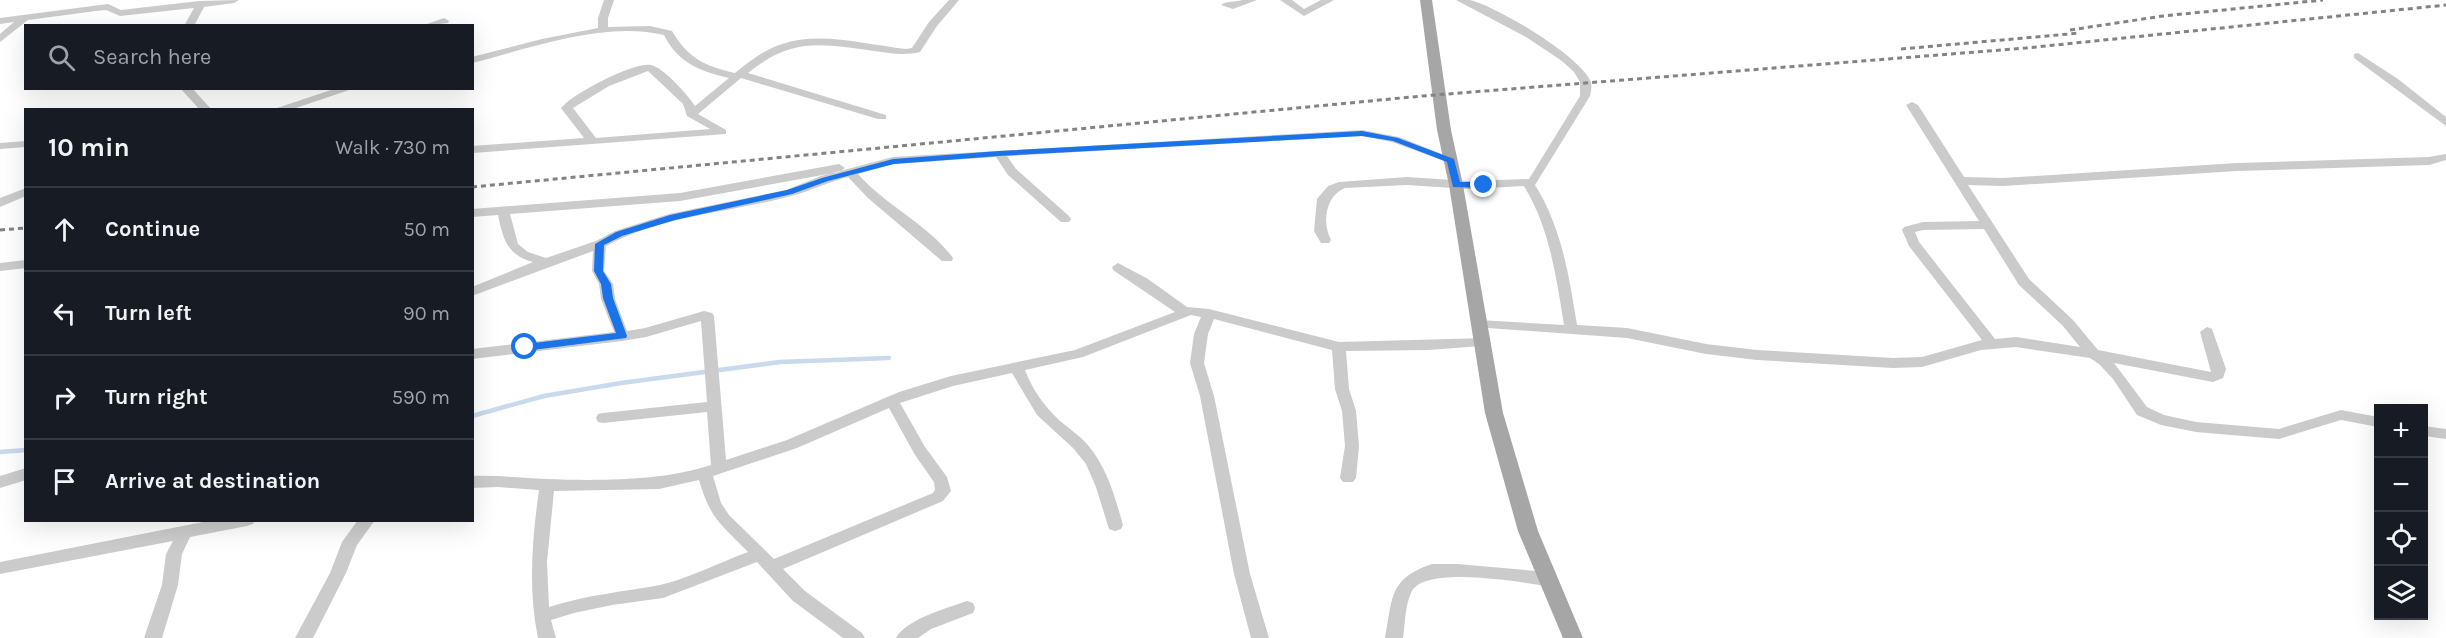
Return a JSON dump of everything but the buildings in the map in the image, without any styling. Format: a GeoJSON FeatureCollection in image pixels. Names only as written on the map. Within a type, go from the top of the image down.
{"type":"FeatureCollection","features":[{"type":"Feature","properties":{"kind":"main road"},"geometry":{"type":"LineString","coordinates":[[1426,0],[1444,129],[1456,185],[1494,413],[1528,531],[1573,638]]}},
{"type":"Feature","properties":{"kind":"street"},"geometry":{"type":"LineString","coordinates":[[113,9],[121,0]]}},
{"type":"Feature","properties":{"kind":"street"},"geometry":{"type":"LineString","coordinates":[[0,21],[96,8],[113,9],[120,13],[234,0]]}},
{"type":"Feature","properties":{"kind":"street"},"geometry":{"type":"LineString","coordinates":[[603,31],[603,18],[609,0]]}},
{"type":"Feature","properties":{"kind":"street"},"geometry":{"type":"LineString","coordinates":[[691,114],[738,75],[786,46],[795,44],[864,46],[906,52],[916,50],[933,24],[954,0]]}},
{"type":"Feature","properties":{"kind":"street"},"geometry":{"type":"LineString","coordinates":[[1226,5],[1233,6],[1252,0]]}},
{"type":"Feature","properties":{"kind":"street"},"geometry":{"type":"LineString","coordinates":[[1286,0],[1304,13],[1329,0]]}},
{"type":"Feature","properties":{"kind":"street"},"geometry":{"type":"LineString","coordinates":[[1325,240],[1320,231],[1323,199],[1325,194],[1339,186],[1407,182],[1456,185],[1533,182],[1585,96],[1586,83],[1569,62],[1537,39],[1461,0]]}},
{"type":"Feature","properties":{"kind":"street"},"geometry":{"type":"LineString","coordinates":[[190,24],[206,3]]}},
{"type":"Feature","properties":{"kind":"street"},"geometry":{"type":"LineString","coordinates":[[0,39],[24,18]]}},
{"type":"Feature","properties":{"kind":"street"},"geometry":{"type":"LineString","coordinates":[[433,24],[444,21]]}},
{"type":"Feature","properties":{"kind":"street"},"geometry":{"type":"LineString","coordinates":[[474,60],[603,31],[618,29],[664,32],[668,33],[675,47],[693,62],[712,71],[738,75],[882,117]]}},
{"type":"Feature","properties":{"kind":"street"},"geometry":{"type":"LineString","coordinates":[[2358,56],[2386,75],[2446,123]]}},
{"type":"Feature","properties":{"kind":"street"},"geometry":{"type":"LineString","coordinates":[[474,150],[593,142],[722,132],[691,114],[689,105],[656,71],[644,69],[584,94],[568,105],[567,108],[593,142]]}},
{"type":"Feature","properties":{"kind":"street"},"geometry":{"type":"LineString","coordinates":[[283,108],[343,90]]}},
{"type":"Feature","properties":{"kind":"street"},"geometry":{"type":"LineString","coordinates":[[192,91],[205,108]]}},
{"type":"Feature","properties":{"kind":"street"},"geometry":{"type":"LineString","coordinates":[[1912,105],[1926,131],[1961,181],[2024,282],[2068,323],[2093,354],[2118,376],[2142,411],[2161,420],[2196,427],[2279,434],[2341,415],[2374,421]]}},
{"type":"Feature","properties":{"kind":"street"},"geometry":{"type":"LineString","coordinates":[[474,213],[718,192],[812,172],[893,161],[1362,133],[1395,139],[1451,160]]}},
{"type":"Feature","properties":{"kind":"street"},"geometry":{"type":"LineString","coordinates":[[0,146],[24,144]]}},
{"type":"Feature","properties":{"kind":"street"},"geometry":{"type":"LineString","coordinates":[[999,153],[1012,172],[1065,219]]}},
{"type":"Feature","properties":{"kind":"street"},"geometry":{"type":"LineString","coordinates":[[1961,181],[2003,182],[2237,167],[2429,161],[2446,157]]}},
{"type":"Feature","properties":{"kind":"street"},"geometry":{"type":"LineString","coordinates":[[474,291],[546,262],[600,244],[619,234],[673,217],[789,193],[893,161]]}},
{"type":"Feature","properties":{"kind":"street"},"geometry":{"type":"LineString","coordinates":[[851,173],[861,186],[927,238],[947,258]]}},
{"type":"Feature","properties":{"kind":"street"},"geometry":{"type":"LineString","coordinates":[[1528,183],[1539,199],[1557,250],[1571,329]]}},
{"type":"Feature","properties":{"kind":"street"},"geometry":{"type":"LineString","coordinates":[[0,203],[24,192]]}},
{"type":"Feature","properties":{"kind":"street"},"geometry":{"type":"LineString","coordinates":[[653,199],[673,217]]}},
{"type":"Feature","properties":{"kind":"street"},"geometry":{"type":"LineString","coordinates":[[503,210],[511,245],[524,256],[546,262]]}},
{"type":"Feature","properties":{"kind":"street"},"geometry":{"type":"LineString","coordinates":[[1989,225],[1923,226],[1908,230],[1913,243],[1991,344]]}},
{"type":"Feature","properties":{"kind":"street"},"geometry":{"type":"LineString","coordinates":[[600,244],[598,271],[606,284],[608,298],[622,336]]}},
{"type":"Feature","properties":{"kind":"street"},"geometry":{"type":"LineString","coordinates":[[0,267],[24,264]]}},
{"type":"Feature","properties":{"kind":"street"},"geometry":{"type":"LineString","coordinates":[[1118,267],[1184,312]]}},
{"type":"Feature","properties":{"kind":"street"},"geometry":{"type":"LineString","coordinates":[[474,482],[498,481],[547,485],[659,483],[712,471],[792,444],[892,401],[951,381],[1078,354],[1184,312],[1209,312],[1339,347],[1428,345],[1480,333],[1571,329],[1627,333],[1706,349],[1757,355],[1851,361],[1922,362],[1991,344],[2033,344],[2213,377],[2218,375],[2219,369],[2207,332]]}},
{"type":"Feature","properties":{"kind":"street"},"geometry":{"type":"LineString","coordinates":[[1209,312],[1201,334],[1197,363],[1207,396],[1242,574],[1260,638]]}},
{"type":"Feature","properties":{"kind":"street"},"geometry":{"type":"LineString","coordinates":[[474,354],[646,332],[706,315],[714,406],[712,471],[714,504],[723,519],[799,596],[856,638]]}},
{"type":"Feature","properties":{"kind":"street"},"geometry":{"type":"LineString","coordinates":[[1339,347],[1342,389],[1349,411],[1352,446],[1348,478]]}},
{"type":"Feature","properties":{"kind":"street"},"geometry":{"type":"LineString","coordinates":[[1016,366],[1021,381],[1036,402],[1053,423],[1074,439],[1095,466],[1107,493],[1114,525]]}},
{"type":"Feature","properties":{"kind":"street"},"geometry":{"type":"LineString","coordinates":[[771,567],[938,497],[943,491],[942,481],[920,450],[892,401]]}},
{"type":"Feature","properties":{"kind":"street"},"geometry":{"type":"LineString","coordinates":[[603,418],[714,406]]}},
{"type":"Feature","properties":{"kind":"street"},"geometry":{"type":"LineString","coordinates":[[2428,432],[2446,434]]}},
{"type":"Feature","properties":{"kind":"street"},"geometry":{"type":"LineString","coordinates":[[0,482],[24,475]]}},
{"type":"Feature","properties":{"kind":"street"},"geometry":{"type":"LineString","coordinates":[[547,485],[537,576],[541,617],[547,638]]}},
{"type":"Feature","properties":{"kind":"street"},"geometry":{"type":"LineString","coordinates":[[0,568],[237,522]]}},
{"type":"Feature","properties":{"kind":"street"},"geometry":{"type":"LineString","coordinates":[[304,638],[338,573],[350,542],[365,522]]}},
{"type":"Feature","properties":{"kind":"street"},"geometry":{"type":"LineString","coordinates":[[153,638],[170,585],[174,554],[185,532]]}},
{"type":"Feature","properties":{"kind":"street"},"geometry":{"type":"LineString","coordinates":[[541,617],[612,597],[663,591],[758,555]]}},
{"type":"Feature","properties":{"kind":"street"},"geometry":{"type":"LineString","coordinates":[[1394,638],[1403,590],[1410,581],[1432,571],[1457,570],[1548,579]]}},
{"type":"Feature","properties":{"kind":"street"},"geometry":{"type":"LineString","coordinates":[[905,638],[925,624],[967,608]]}},
{"type":"Feature","properties":{"kind":"waterway"},"geometry":{"type":"LineString","coordinates":[[474,415],[544,396],[621,383],[780,362],[889,358]]}},
{"type":"Feature","properties":{"kind":"waterway"},"geometry":{"type":"LineString","coordinates":[[0,452],[24,450]]}},
{"type":"Feature","properties":{"kind":"railway"},"geometry":{"type":"LineString","coordinates":[[2070,30],[2163,16],[2323,0]]}},
{"type":"Feature","properties":{"kind":"railway"},"geometry":{"type":"LineString","coordinates":[[474,187],[1422,96],[2026,48],[2446,5]]}},
{"type":"Feature","properties":{"kind":"railway"},"geometry":{"type":"LineString","coordinates":[[1901,49],[2080,33]]}},
{"type":"Feature","properties":{"kind":"railway"},"geometry":{"type":"LineString","coordinates":[[0,230],[24,228]]}},
{"type":"Feature","properties":{"kind":"route"},"geometry":{"type":"LineString","coordinates":[[525,347],[622,336],[608,298],[606,284],[598,271],[597,257],[600,244],[619,234],[673,217],[789,193],[825,180],[893,161],[1362,133],[1395,139],[1451,160],[1456,185],[1484,185]]}}]}
